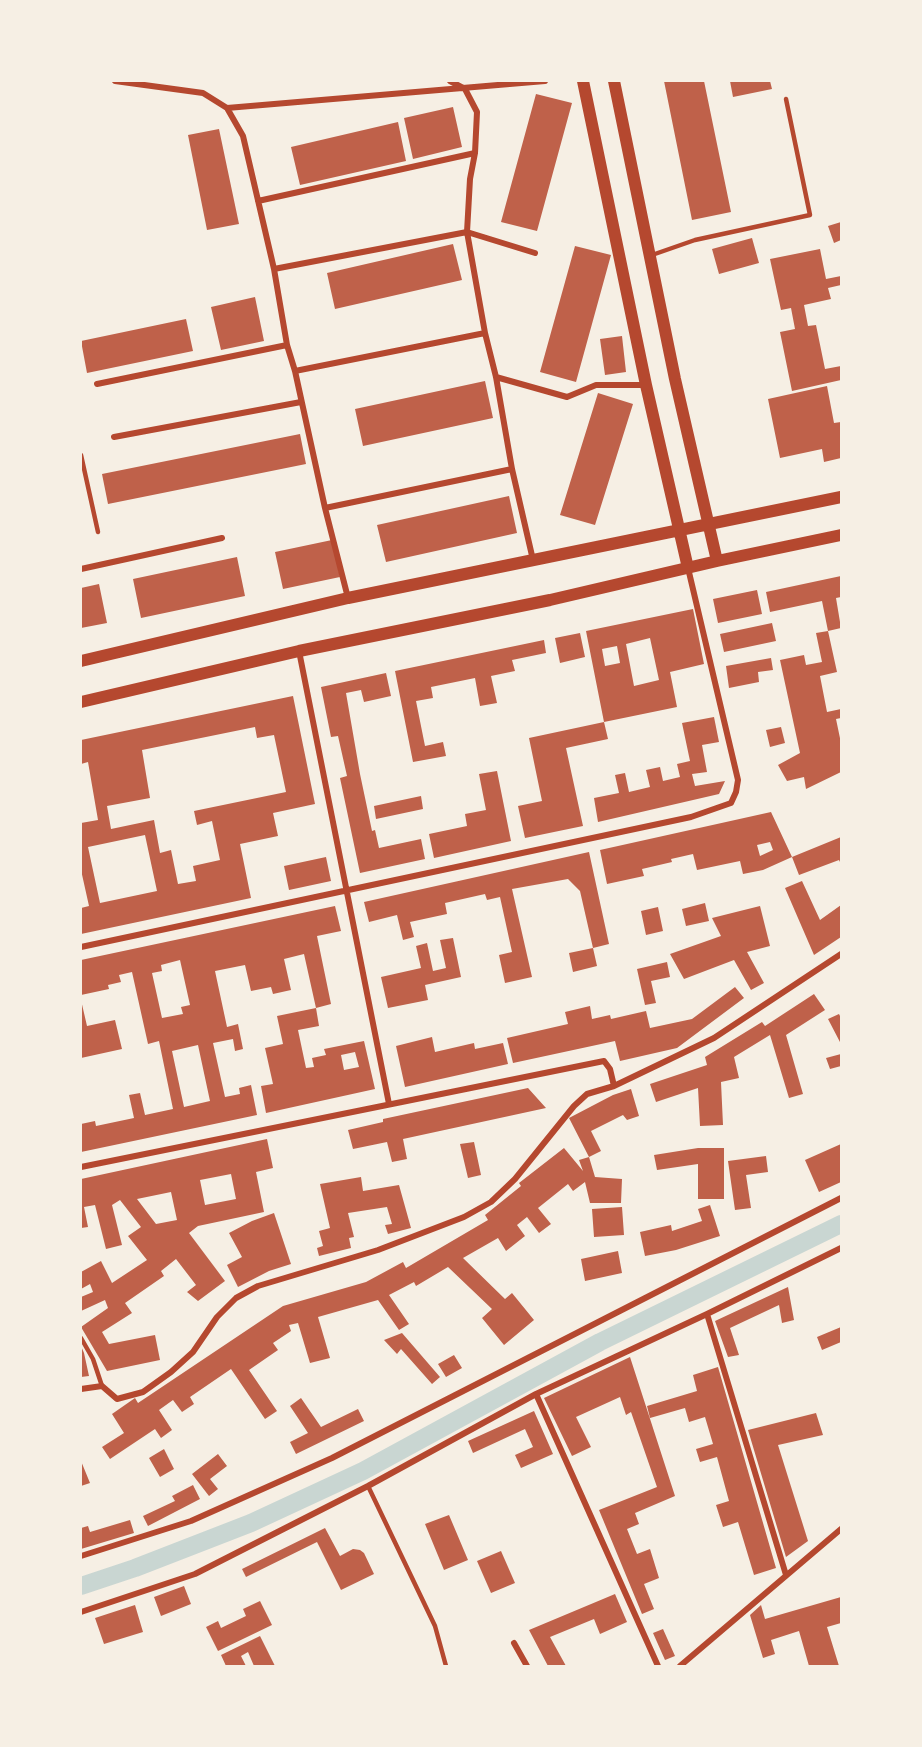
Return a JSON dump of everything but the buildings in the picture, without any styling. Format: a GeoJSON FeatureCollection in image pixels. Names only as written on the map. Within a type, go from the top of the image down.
{"type":"FeatureCollection","features":[{"type":"Feature","properties":{"kind":"main road"},"geometry":{"type":"LineString","coordinates":[[583,81],[646,385],[688,568]]}},
{"type":"Feature","properties":{"kind":"main road"},"geometry":{"type":"LineString","coordinates":[[614,81],[675,379],[717,561]]}},
{"type":"Feature","properties":{"kind":"main road"},"geometry":{"type":"LineString","coordinates":[[81,661],[348,598],[841,497]]}},
{"type":"Feature","properties":{"kind":"main road"},"geometry":{"type":"LineString","coordinates":[[81,702],[299,651],[550,600],[841,535]]}},
{"type":"Feature","properties":{"kind":"street"},"geometry":{"type":"LineString","coordinates":[[115,81],[203,93],[227,108],[243,136],[274,269],[287,345],[348,598]]}},
{"type":"Feature","properties":{"kind":"street"},"geometry":{"type":"LineString","coordinates":[[179,90],[180,81]]}},
{"type":"Feature","properties":{"kind":"street"},"geometry":{"type":"LineString","coordinates":[[450,81],[465,89],[477,112],[476,153],[470,179],[467,232],[512,469],[533,560]]}},
{"type":"Feature","properties":{"kind":"street"},"geometry":{"type":"LineString","coordinates":[[227,108],[545,81]]}},
{"type":"Feature","properties":{"kind":"street"},"geometry":{"type":"LineString","coordinates":[[258,201],[476,153]]}},
{"type":"Feature","properties":{"kind":"street"},"geometry":{"type":"LineString","coordinates":[[274,269],[467,232],[535,253]]}},
{"type":"Feature","properties":{"kind":"street"},"geometry":{"type":"LineString","coordinates":[[295,372],[485,333]]}},
{"type":"Feature","properties":{"kind":"street"},"geometry":{"type":"LineString","coordinates":[[97,384],[287,345]]}},
{"type":"Feature","properties":{"kind":"street"},"geometry":{"type":"LineString","coordinates":[[496,377],[567,397],[596,385],[646,385]]}},
{"type":"Feature","properties":{"kind":"street"},"geometry":{"type":"LineString","coordinates":[[114,437],[301,402]]}},
{"type":"Feature","properties":{"kind":"street"},"geometry":{"type":"LineString","coordinates":[[325,508],[512,469]]}},
{"type":"Feature","properties":{"kind":"street"},"geometry":{"type":"LineString","coordinates":[[81,569],[222,538]]}},
{"type":"Feature","properties":{"kind":"street"},"geometry":{"type":"LineString","coordinates":[[81,947],[691,817],[731,803],[738,780],[688,568]]}},
{"type":"Feature","properties":{"kind":"street"},"geometry":{"type":"LineString","coordinates":[[299,651],[389,1104]]}},
{"type":"Feature","properties":{"kind":"street"},"geometry":{"type":"LineString","coordinates":[[81,1389],[102,1386],[117,1399],[143,1392],[171,1372],[193,1352],[217,1317],[236,1298],[258,1286],[378,1250],[464,1217],[491,1202],[515,1179],[574,1106],[587,1094],[614,1086],[714,1038],[841,954]]}},
{"type":"Feature","properties":{"kind":"street"},"geometry":{"type":"LineString","coordinates":[[81,1167],[604,1061],[610,1069],[614,1086]]}},
{"type":"Feature","properties":{"kind":"street"},"geometry":{"type":"LineString","coordinates":[[81,1556],[191,1521],[332,1458],[841,1198]]}},
{"type":"Feature","properties":{"kind":"street"},"geometry":{"type":"LineString","coordinates":[[81,1612],[195,1574],[368,1486],[536,1394],[841,1248]]}},
{"type":"Feature","properties":{"kind":"street"},"geometry":{"type":"LineString","coordinates":[[707,1314],[786,1575]]}},
{"type":"Feature","properties":{"kind":"street"},"geometry":{"type":"LineString","coordinates":[[536,1394],[658,1666]]}},
{"type":"Feature","properties":{"kind":"street"},"geometry":{"type":"LineString","coordinates":[[680,1666],[841,1529]]}},
{"type":"Feature","properties":{"kind":"street"},"geometry":{"type":"LineString","coordinates":[[514,1642],[527,1666]]}},
{"type":"Feature","properties":{"kind":"lane"},"geometry":{"type":"LineString","coordinates":[[649,256],[695,240],[810,215],[786,99]]}},
{"type":"Feature","properties":{"kind":"lane"},"geometry":{"type":"LineString","coordinates":[[81,455],[98,532]]}},
{"type":"Feature","properties":{"kind":"lane"},"geometry":{"type":"LineString","coordinates":[[81,1338],[93,1359],[102,1386]]}},
{"type":"Feature","properties":{"kind":"lane"},"geometry":{"type":"LineString","coordinates":[[368,1486],[435,1626],[446,1666]]}},
{"type":"Feature","properties":{"kind":"waterway"},"geometry":{"type":"LineString","coordinates":[[81,1586],[135,1568],[251,1523],[363,1471],[600,1342],[841,1224]]}}]}
